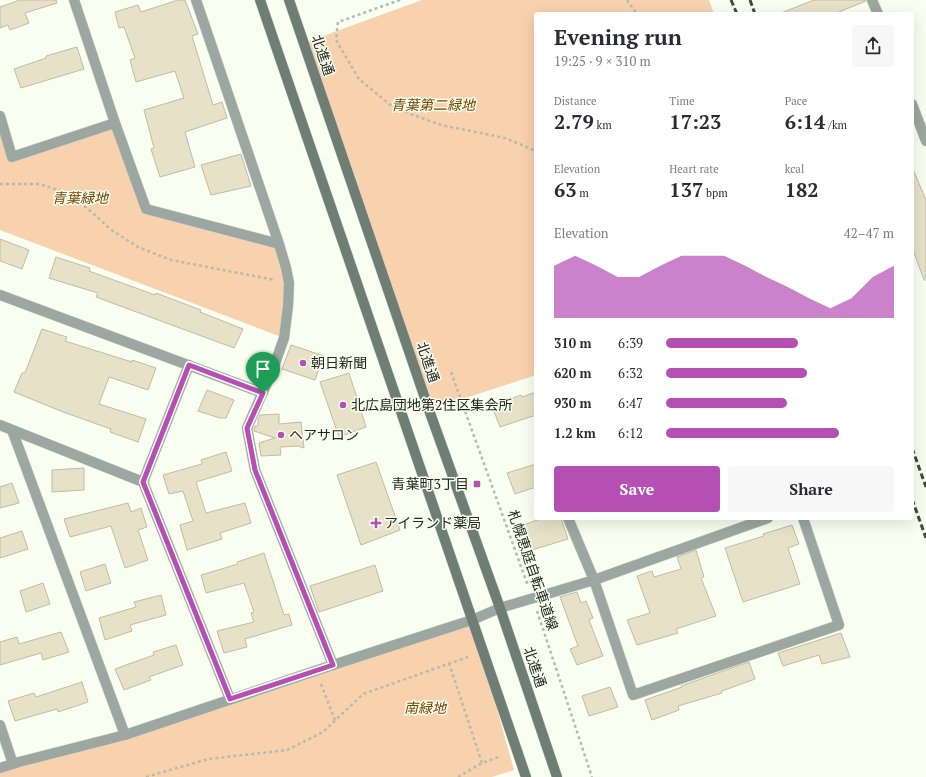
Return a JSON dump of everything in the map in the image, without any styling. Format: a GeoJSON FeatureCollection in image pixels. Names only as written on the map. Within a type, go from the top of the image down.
{"type":"FeatureCollection","features":[{"type":"Feature","properties":{"kind":"street"},"geometry":{"type":"LineString","coordinates":[[74,0],[115,123],[146,209],[279,244]]}},
{"type":"Feature","properties":{"kind":"street"},"geometry":{"type":"LineString","coordinates":[[196,0],[279,244],[289,283],[284,338],[263,393],[247,428],[255,470],[333,665]]}},
{"type":"Feature","properties":{"kind":"street"},"geometry":{"type":"LineString","coordinates":[[260,0],[526,777]]}},
{"type":"Feature","properties":{"kind":"street","name":"北進通"},"geometry":{"type":"LineString","coordinates":[[289,0],[429,410],[500,608],[557,777]]}},
{"type":"Feature","properties":{"kind":"street"},"geometry":{"type":"LineString","coordinates":[[872,0],[877,12]]}},
{"type":"Feature","properties":{"kind":"street"},"geometry":{"type":"LineString","coordinates":[[914,107],[922,120],[926,141]]}},
{"type":"Feature","properties":{"kind":"street"},"geometry":{"type":"LineString","coordinates":[[0,116],[12,157],[115,123]]}},
{"type":"Feature","properties":{"kind":"street"},"geometry":{"type":"LineString","coordinates":[[0,295],[263,393]]}},
{"type":"Feature","properties":{"kind":"street"},"geometry":{"type":"LineString","coordinates":[[189,365],[143,482],[230,699]]}},
{"type":"Feature","properties":{"kind":"street"},"geometry":{"type":"LineString","coordinates":[[0,425],[143,482]]}},
{"type":"Feature","properties":{"kind":"street"},"geometry":{"type":"LineString","coordinates":[[12,430],[125,735]]}},
{"type":"Feature","properties":{"kind":"street"},"geometry":{"type":"LineString","coordinates":[[569,520],[594,580],[633,695],[839,625],[804,520]]}},
{"type":"Feature","properties":{"kind":"street"},"geometry":{"type":"LineString","coordinates":[[0,768],[125,735],[316,670],[472,620],[500,608],[594,580],[762,520]]}},
{"type":"Feature","properties":{"kind":"street"},"geometry":{"type":"LineString","coordinates":[[0,725],[13,764]]}},
{"type":"Feature","properties":{"kind":"path"},"geometry":{"type":"LineString","coordinates":[[400,0],[338,22],[336,40],[360,79],[394,108],[441,125],[505,138],[534,150]]}},
{"type":"Feature","properties":{"kind":"path"},"geometry":{"type":"LineString","coordinates":[[627,0],[636,12]]}},
{"type":"Feature","properties":{"kind":"path"},"geometry":{"type":"LineString","coordinates":[[0,184],[39,184],[68,193],[110,229],[138,247],[171,260],[289,283]]}},
{"type":"Feature","properties":{"kind":"path","name":"札幌恵庭自転車道線"},"geometry":{"type":"LineString","coordinates":[[451,372],[533,599],[592,777]]}},
{"type":"Feature","properties":{"kind":"path"},"geometry":{"type":"LineString","coordinates":[[146,777],[208,759],[287,750],[323,732],[363,694],[468,657]]}},
{"type":"Feature","properties":{"kind":"path"},"geometry":{"type":"LineString","coordinates":[[449,663],[482,763]]}},
{"type":"Feature","properties":{"kind":"path"},"geometry":{"type":"LineString","coordinates":[[316,670],[335,721]]}},
{"type":"Feature","properties":{"kind":"path"},"geometry":{"type":"LineString","coordinates":[[458,777],[482,763],[501,756]]}},
{"type":"Feature","properties":{"kind":"green space","name":"青葉第二緑地"},"geometry":{"type":"Polygon","coordinates":[[[422,0],[709,0],[713,12],[534,12],[534,376],[429,410],[304,43],[422,0]]]}},
{"type":"Feature","properties":{"kind":"green space","name":"青葉緑地"},"geometry":{"type":"Polygon","coordinates":[[[0,121],[12,157],[115,123],[146,209],[279,244],[286,268],[284,338],[0,230],[0,121]]]}},
{"type":"Feature","properties":{"kind":"green space","name":"南緑地"},"geometry":{"type":"Polygon","coordinates":[[[472,620],[514,770],[492,777],[0,777],[0,772],[472,620]]]}},
{"type":"Feature","properties":{"kind":"building"},"geometry":{"type":"Polygon","coordinates":[[[20,0],[56,0],[57,3],[25,13],[29,23],[10,30],[8,25],[0,28],[0,7],[20,0]]]}},
{"type":"Feature","properties":{"kind":"building"},"geometry":{"type":"Polygon","coordinates":[[[178,0],[185,0],[198,34],[192,36],[213,105],[222,102],[227,118],[185,132],[195,167],[160,177],[151,149],[154,148],[144,110],[184,98],[175,71],[136,82],[130,60],[135,58],[124,27],[119,28],[115,12],[138,5],[141,12],[178,0]]]}},
{"type":"Feature","properties":{"kind":"building"},"geometry":{"type":"Polygon","coordinates":[[[814,0],[866,0],[839,12],[784,12],[814,0]]]}},
{"type":"Feature","properties":{"kind":"building"},"geometry":{"type":"Polygon","coordinates":[[[77,47],[84,69],[21,88],[14,69],[46,58],[46,56],[77,47]]]}},
{"type":"Feature","properties":{"kind":"building"},"geometry":{"type":"Polygon","coordinates":[[[241,154],[251,186],[211,195],[201,165],[241,154]]]}},
{"type":"Feature","properties":{"kind":"building"},"geometry":{"type":"Polygon","coordinates":[[[914,172],[926,200],[926,280],[924,280],[914,252],[914,172]]]}},
{"type":"Feature","properties":{"kind":"building"},"geometry":{"type":"Polygon","coordinates":[[[0,239],[29,250],[22,269],[0,261],[0,239]]]}},
{"type":"Feature","properties":{"kind":"building"},"geometry":{"type":"Polygon","coordinates":[[[56,257],[90,268],[89,271],[155,295],[156,293],[201,310],[200,312],[243,329],[234,348],[96,297],[98,293],[49,278],[56,257]]]}},
{"type":"Feature","properties":{"kind":"building"},"geometry":{"type":"Polygon","coordinates":[[[42,329],[67,337],[65,341],[156,368],[148,390],[109,377],[99,404],[146,419],[138,442],[110,432],[111,429],[63,412],[14,392],[22,373],[25,373],[42,329]]]}},
{"type":"Feature","properties":{"kind":"building"},"geometry":{"type":"Polygon","coordinates":[[[291,345],[324,356],[315,380],[282,369],[291,345]]]}},
{"type":"Feature","properties":{"kind":"building","name":"北広島団地第2住区集会所"},"geometry":{"type":"Polygon","coordinates":[[[349,373],[366,427],[339,437],[320,382],[349,373]]]}},
{"type":"Feature","properties":{"kind":"building"},"geometry":{"type":"Polygon","coordinates":[[[207,390],[234,400],[226,418],[220,418],[198,411],[207,390]]]}},
{"type":"Feature","properties":{"kind":"building"},"geometry":{"type":"Polygon","coordinates":[[[534,393],[534,416],[500,427],[492,406],[521,395],[522,397],[534,393]]]}},
{"type":"Feature","properties":{"kind":"building","name":"ヘアサロン"},"geometry":{"type":"Polygon","coordinates":[[[279,414],[279,424],[301,422],[304,448],[298,446],[280,447],[281,455],[261,456],[259,443],[275,438],[254,431],[255,426],[258,426],[260,415],[279,414]]]}},
{"type":"Feature","properties":{"kind":"building"},"geometry":{"type":"Polygon","coordinates":[[[226,452],[232,471],[196,482],[206,513],[245,503],[251,523],[220,533],[222,539],[187,550],[180,525],[193,521],[183,491],[169,494],[163,475],[202,464],[201,460],[226,452]]]}},
{"type":"Feature","properties":{"kind":"building"},"geometry":{"type":"Polygon","coordinates":[[[376,462],[400,530],[361,545],[337,475],[376,462]]]}},
{"type":"Feature","properties":{"kind":"building"},"geometry":{"type":"Polygon","coordinates":[[[534,465],[534,488],[515,494],[507,473],[534,465]]]}},
{"type":"Feature","properties":{"kind":"building"},"geometry":{"type":"Polygon","coordinates":[[[84,468],[84,490],[52,492],[52,470],[84,468]]]}},
{"type":"Feature","properties":{"kind":"building"},"geometry":{"type":"Polygon","coordinates":[[[12,483],[19,503],[0,508],[0,487],[12,483]]]}},
{"type":"Feature","properties":{"kind":"building"},"geometry":{"type":"Polygon","coordinates":[[[128,503],[131,512],[141,508],[147,527],[138,530],[148,560],[125,568],[111,526],[70,537],[64,519],[128,503]]]}},
{"type":"Feature","properties":{"kind":"building"},"geometry":{"type":"Polygon","coordinates":[[[537,520],[562,520],[568,539],[532,550],[523,525],[537,520]]]}},
{"type":"Feature","properties":{"kind":"building"},"geometry":{"type":"Polygon","coordinates":[[[792,525],[799,544],[788,548],[800,584],[743,602],[725,548],[764,536],[763,534],[792,525]]]}},
{"type":"Feature","properties":{"kind":"building"},"geometry":{"type":"Polygon","coordinates":[[[22,531],[28,549],[0,558],[0,538],[22,531]]]}},
{"type":"Feature","properties":{"kind":"building"},"geometry":{"type":"Polygon","coordinates":[[[696,550],[704,577],[701,578],[716,616],[676,629],[678,633],[637,645],[627,620],[650,613],[637,576],[652,571],[654,577],[681,569],[677,557],[696,550]]]}},
{"type":"Feature","properties":{"kind":"building"},"geometry":{"type":"Polygon","coordinates":[[[264,553],[284,615],[289,614],[292,625],[245,639],[247,647],[224,653],[217,631],[254,622],[251,613],[254,612],[244,583],[206,593],[201,575],[238,564],[237,562],[264,553]]]}},
{"type":"Feature","properties":{"kind":"building"},"geometry":{"type":"Polygon","coordinates":[[[105,564],[111,583],[86,591],[80,572],[105,564]]]}},
{"type":"Feature","properties":{"kind":"building"},"geometry":{"type":"Polygon","coordinates":[[[375,565],[383,591],[319,612],[310,586],[375,565]]]}},
{"type":"Feature","properties":{"kind":"building"},"geometry":{"type":"Polygon","coordinates":[[[43,583],[50,604],[26,612],[20,591],[43,583]]]}},
{"type":"Feature","properties":{"kind":"building"},"geometry":{"type":"Polygon","coordinates":[[[577,592],[581,603],[586,601],[593,618],[589,620],[603,656],[577,665],[570,649],[578,646],[560,597],[577,592]]]}},
{"type":"Feature","properties":{"kind":"building"},"geometry":{"type":"Polygon","coordinates":[[[161,595],[166,615],[130,625],[132,631],[105,640],[99,618],[136,607],[134,602],[161,595]]]}},
{"type":"Feature","properties":{"kind":"building"},"geometry":{"type":"Polygon","coordinates":[[[61,632],[69,652],[43,660],[41,653],[0,665],[0,642],[17,637],[19,644],[61,632]]]}},
{"type":"Feature","properties":{"kind":"building"},"geometry":{"type":"Polygon","coordinates":[[[841,633],[850,657],[822,664],[819,655],[783,666],[778,653],[841,633]]]}},
{"type":"Feature","properties":{"kind":"building"},"geometry":{"type":"Polygon","coordinates":[[[176,645],[183,665],[149,677],[151,680],[124,690],[115,669],[154,655],[153,652],[176,645]]]}},
{"type":"Feature","properties":{"kind":"building"},"geometry":{"type":"Polygon","coordinates":[[[749,662],[755,679],[722,691],[722,693],[678,706],[679,710],[652,720],[645,700],[749,662]]]}},
{"type":"Feature","properties":{"kind":"building"},"geometry":{"type":"Polygon","coordinates":[[[82,682],[88,702],[58,712],[57,709],[15,721],[8,701],[34,693],[36,697],[82,682]]]}},
{"type":"Feature","properties":{"kind":"building"},"geometry":{"type":"Polygon","coordinates":[[[610,687],[618,707],[589,716],[582,696],[610,687]]]}},
{"type":"Feature","properties":{"kind":"railway"},"geometry":{"type":"LineString","coordinates":[[731,0],[736,12]]}},
{"type":"Feature","properties":{"kind":"railway"},"geometry":{"type":"LineString","coordinates":[[750,0],[754,12]]}},
{"type":"Feature","properties":{"kind":"railway"},"geometry":{"type":"LineString","coordinates":[[914,454],[926,487]]}},
{"type":"Feature","properties":{"kind":"railway"},"geometry":{"type":"LineString","coordinates":[[914,505],[926,538]]}},
{"type":"Feature","properties":{"kind":"place","name":"朝日新聞"},"geometry":{"type":"Point","coordinates":[303,363]}},
{"type":"Feature","properties":{"kind":"place","name":"北広島団地第2住区集会所"},"geometry":{"type":"Point","coordinates":[343,405]}},
{"type":"Feature","properties":{"kind":"place","name":"ヘアサロン"},"geometry":{"type":"Point","coordinates":[281,435]}},
{"type":"Feature","properties":{"kind":"place","name":"青葉町3丁目"},"geometry":{"type":"Point","coordinates":[477,484]}},
{"type":"Feature","properties":{"kind":"place","name":"アイランド薬局"},"geometry":{"type":"Point","coordinates":[376,523]}},
{"type":"Feature","properties":{"kind":"route"},"geometry":{"type":"LineString","coordinates":[[189,365],[263,393],[247,428],[255,470],[333,665],[230,699],[143,482],[189,365]]}}]}
